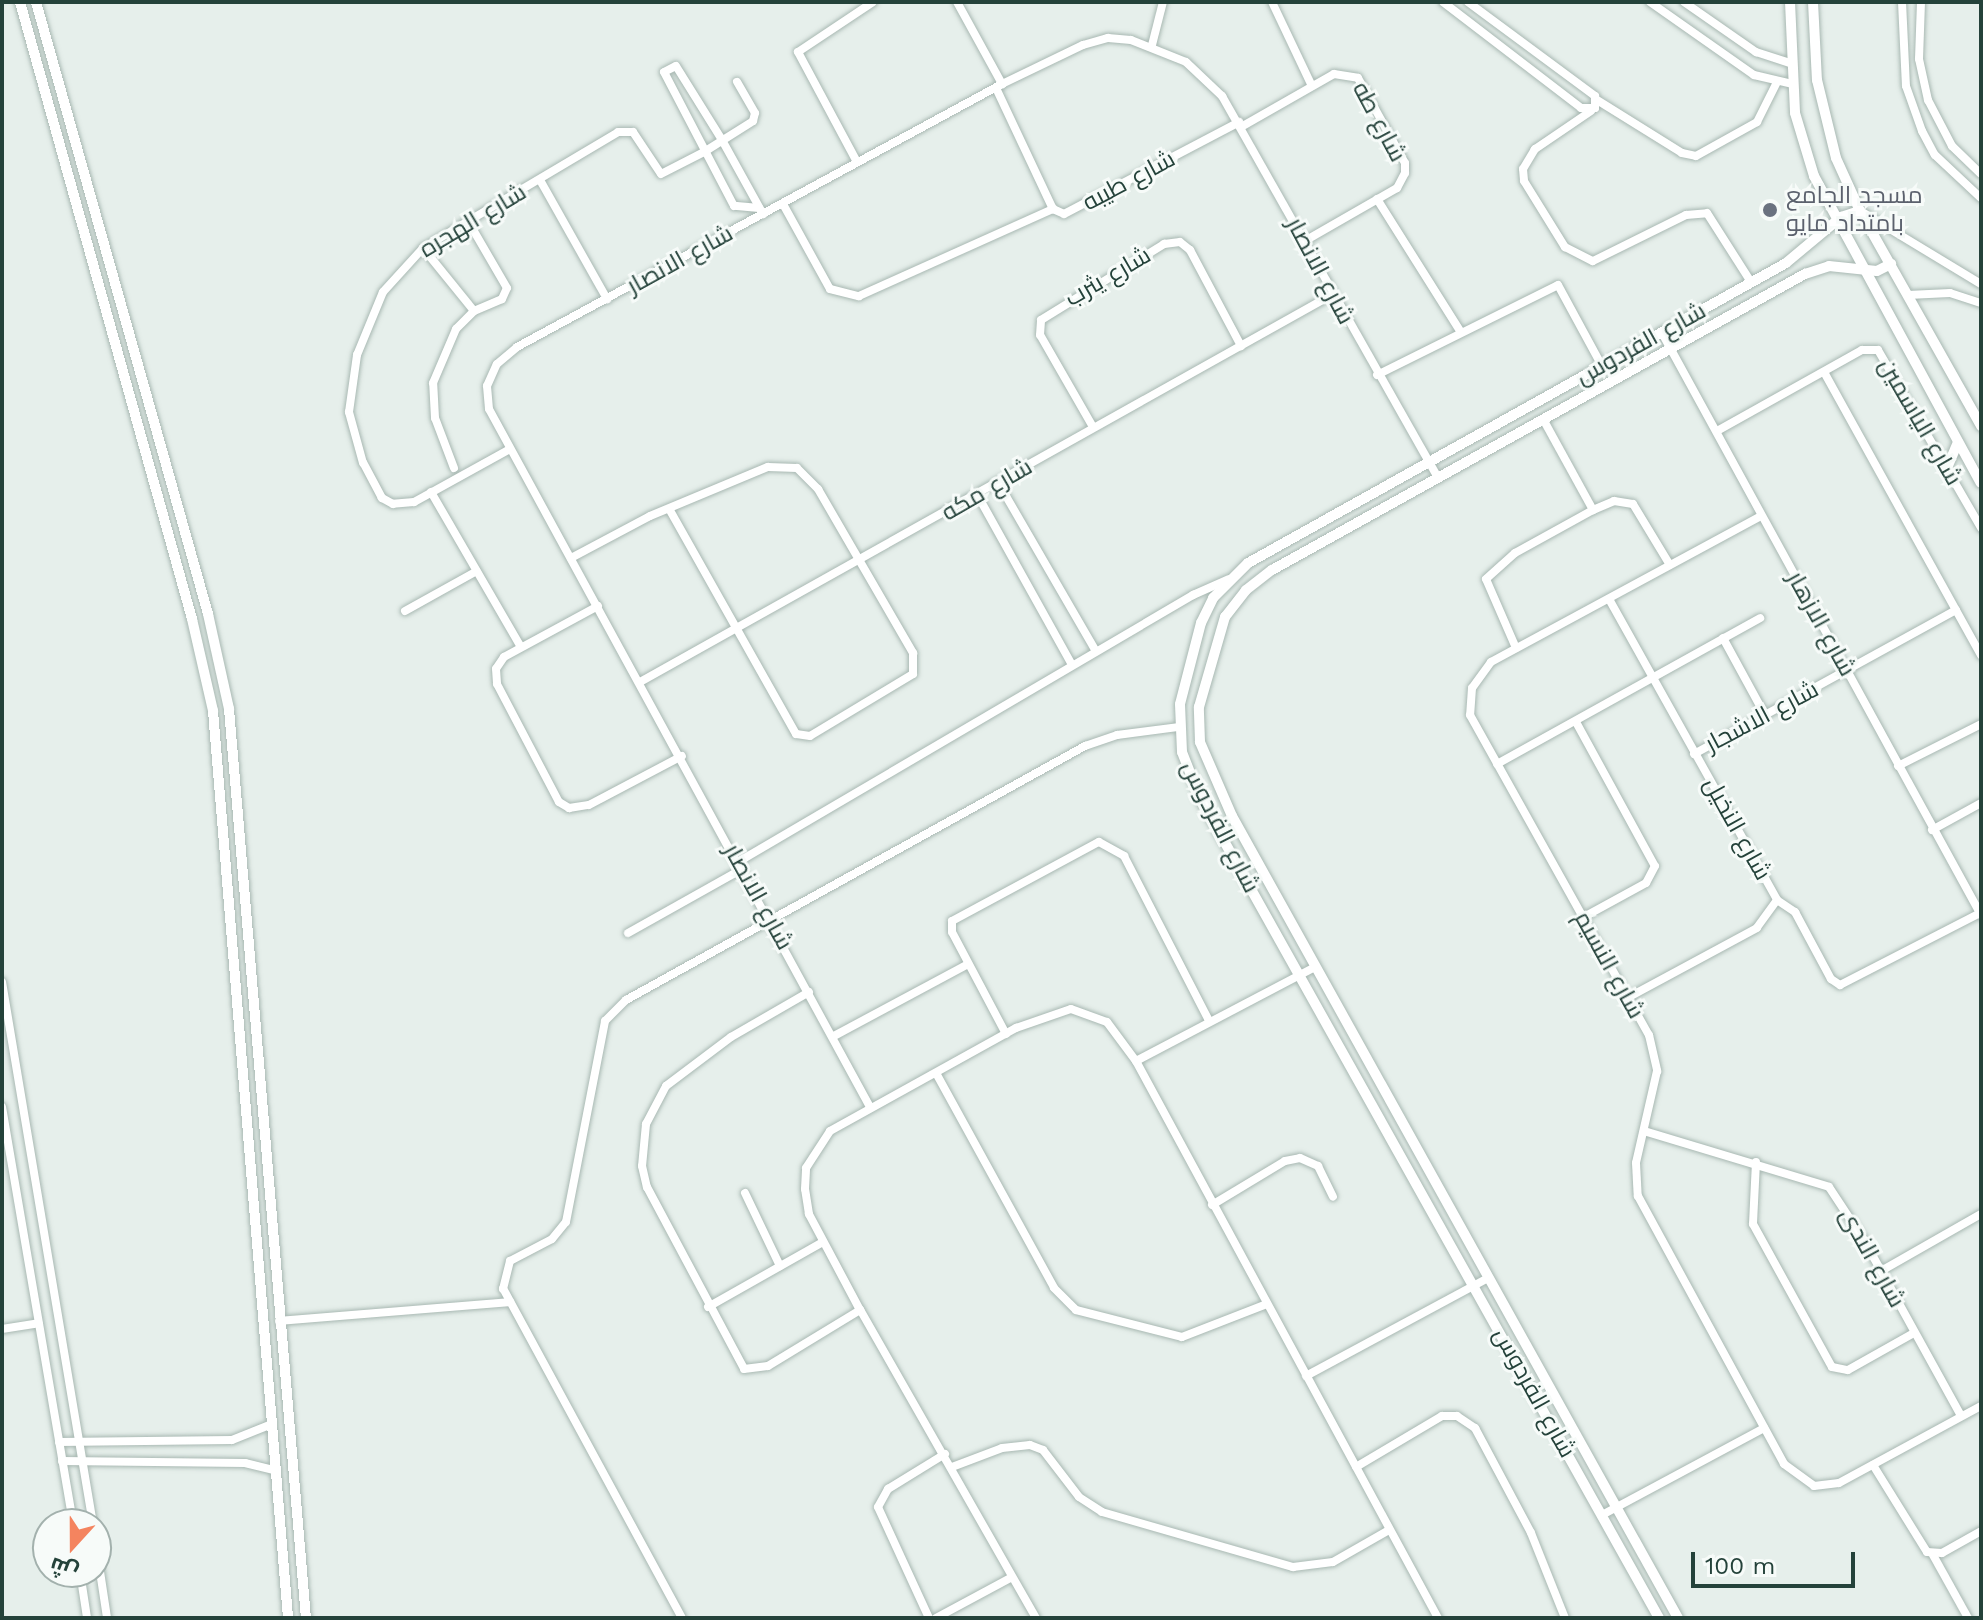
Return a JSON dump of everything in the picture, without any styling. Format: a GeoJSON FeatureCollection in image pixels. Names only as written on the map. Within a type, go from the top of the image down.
{"type":"FeatureCollection","features":[{"type":"Feature","properties":{"kind":"street"},"geometry":{"type":"LineString","coordinates":[[20,2],[192,619],[213,711],[288,1618]]}},
{"type":"Feature","properties":{"kind":"street"},"geometry":{"type":"LineString","coordinates":[[36,2],[208,614],[229,709],[284,1387],[306,1618]]}},
{"type":"Feature","properties":{"kind":"street"},"geometry":{"type":"LineString","coordinates":[[857,162],[799,61],[803,44],[873,2]]}},
{"type":"Feature","properties":{"kind":"street","name":"شارع طيبه"},"geometry":{"type":"LineString","coordinates":[[957,2],[999,86],[1053,209],[1070,213],[1240,124]]}},
{"type":"Feature","properties":{"kind":"street"},"geometry":{"type":"LineString","coordinates":[[1152,45],[1163,2]]}},
{"type":"Feature","properties":{"kind":"street"},"geometry":{"type":"LineString","coordinates":[[1272,2],[1311,84]]}},
{"type":"Feature","properties":{"kind":"street"},"geometry":{"type":"LineString","coordinates":[[1443,2],[1591,111]]}},
{"type":"Feature","properties":{"kind":"street"},"geometry":{"type":"LineString","coordinates":[[1468,2],[1597,100],[1682,153],[1696,156],[1757,122],[1777,82]]}},
{"type":"Feature","properties":{"kind":"street"},"geometry":{"type":"LineString","coordinates":[[1650,2],[1754,75],[1792,84]]}},
{"type":"Feature","properties":{"kind":"street"},"geometry":{"type":"LineString","coordinates":[[1684,2],[1756,52],[1790,63]]}},
{"type":"Feature","properties":{"kind":"street"},"geometry":{"type":"LineString","coordinates":[[1790,2],[1792,84],[1804,148],[1835,222],[1981,483]]}},
{"type":"Feature","properties":{"kind":"street"},"geometry":{"type":"LineString","coordinates":[[1813,2],[1821,108],[1860,211],[1981,426]]}},
{"type":"Feature","properties":{"kind":"street"},"geometry":{"type":"LineString","coordinates":[[1902,2],[1906,86],[1922,131],[1935,155],[1981,198]]}},
{"type":"Feature","properties":{"kind":"street"},"geometry":{"type":"LineString","coordinates":[[1921,2],[1919,59],[1928,100],[1952,146],[1981,174]]}},
{"type":"Feature","properties":{"kind":"street","name":"شارع الانصار"},"geometry":{"type":"LineString","coordinates":[[870,1107],[682,756],[510,449],[487,398],[497,364],[517,347],[761,211],[783,204],[999,86],[1108,38],[1152,45],[1206,77],[1240,124],[1377,375],[1438,478]]}},
{"type":"Feature","properties":{"kind":"street"},"geometry":{"type":"LineString","coordinates":[[35,60],[51,55]]}},
{"type":"Feature","properties":{"kind":"street"},"geometry":{"type":"LineString","coordinates":[[676,66],[761,211],[734,206],[664,72],[676,66]]}},
{"type":"Feature","properties":{"kind":"street","name":"شارع طه"},"geometry":{"type":"LineString","coordinates":[[1240,124],[1311,84],[1344,72],[1358,78],[1405,163],[1397,188],[1305,241]]}},
{"type":"Feature","properties":{"kind":"street"},"geometry":{"type":"LineString","coordinates":[[704,152],[753,121],[755,113],[737,82]]}},
{"type":"Feature","properties":{"kind":"street"},"geometry":{"type":"LineString","coordinates":[[1597,100],[1591,111],[1535,149],[1523,169],[1524,181],[1565,247],[1593,261],[1686,215],[1707,213],[1751,282]]}},
{"type":"Feature","properties":{"kind":"street","name":"شارع الهجره"},"geometry":{"type":"LineString","coordinates":[[510,449],[404,504],[382,498],[363,463],[349,412],[357,355],[383,292],[423,248],[625,130],[637,137],[661,174],[704,152]]}},
{"type":"Feature","properties":{"kind":"street"},"geometry":{"type":"LineString","coordinates":[[540,180],[607,299]]}},
{"type":"Feature","properties":{"kind":"street"},"geometry":{"type":"LineString","coordinates":[[1377,199],[1460,331]]}},
{"type":"Feature","properties":{"kind":"street"},"geometry":{"type":"LineString","coordinates":[[783,204],[830,289],[859,296],[1053,209]]}},
{"type":"Feature","properties":{"kind":"street"},"geometry":{"type":"LineString","coordinates":[[1860,211],[1981,284]]}},
{"type":"Feature","properties":{"kind":"street","name":"شارع الفردوس"},"geometry":{"type":"LineString","coordinates":[[1659,1618],[1200,798],[1179,727],[1192,649],[1213,598],[1229,579],[1272,547],[1751,282],[1799,253],[1835,222],[1860,211]]}},
{"type":"Feature","properties":{"kind":"street"},"geometry":{"type":"LineString","coordinates":[[454,468],[435,418],[433,383],[445,346],[474,311],[502,299],[507,288],[468,221]]}},
{"type":"Feature","properties":{"kind":"street","name":"شارع يثرب"},"geometry":{"type":"LineString","coordinates":[[1093,427],[1040,335],[1041,320],[1164,244],[1180,242],[1190,250],[1241,346]]}},
{"type":"Feature","properties":{"kind":"street"},"geometry":{"type":"LineString","coordinates":[[423,248],[474,311]]}},
{"type":"Feature","properties":{"kind":"street","name":"شارع الفردوس"},"geometry":{"type":"LineString","coordinates":[[1678,1618],[1315,967],[1206,760],[1197,722],[1206,669],[1225,617],[1246,590],[1320,542],[1818,268],[1841,266],[1863,271],[1891,264]]}},
{"type":"Feature","properties":{"kind":"street"},"geometry":{"type":"LineString","coordinates":[[1377,375],[1460,331],[1558,285],[1602,366]]}},
{"type":"Feature","properties":{"kind":"street"},"geometry":{"type":"LineString","coordinates":[[1908,295],[1950,293],[1981,303]]}},
{"type":"Feature","properties":{"kind":"street","name":"شارع مكه"},"geometry":{"type":"LineString","coordinates":[[640,682],[861,562],[1093,427],[1333,294]]}},
{"type":"Feature","properties":{"kind":"street","name":"شارع الازهار"},"geometry":{"type":"LineString","coordinates":[[1662,333],[1932,830],[1980,912]]}},
{"type":"Feature","properties":{"kind":"street","name":"شارع الياسمين"},"geometry":{"type":"LineString","coordinates":[[1717,431],[1862,350],[1878,350],[1981,528]]}},
{"type":"Feature","properties":{"kind":"street"},"geometry":{"type":"LineString","coordinates":[[1824,372],[1981,655]]}},
{"type":"Feature","properties":{"kind":"street"},"geometry":{"type":"LineString","coordinates":[[1543,419],[1593,510]]}},
{"type":"Feature","properties":{"kind":"street"},"geometry":{"type":"LineString","coordinates":[[1947,468],[1958,442]]}},
{"type":"Feature","properties":{"kind":"street"},"geometry":{"type":"LineString","coordinates":[[571,558],[669,509],[768,467],[797,468],[818,489],[913,653],[913,674],[810,736],[790,729],[669,509]]}},
{"type":"Feature","properties":{"kind":"street"},"geometry":{"type":"LineString","coordinates":[[999,484],[1096,651]]}},
{"type":"Feature","properties":{"kind":"street"},"geometry":{"type":"LineString","coordinates":[[431,492],[521,647]]}},
{"type":"Feature","properties":{"kind":"street"},"geometry":{"type":"LineString","coordinates":[[978,496],[1072,665]]}},
{"type":"Feature","properties":{"kind":"street"},"geometry":{"type":"LineString","coordinates":[[1516,648],[1486,579],[1515,553],[1593,510],[1614,501],[1633,504],[1670,565]]}},
{"type":"Feature","properties":{"kind":"street","name":"شارع النسيم"},"geometry":{"type":"LineString","coordinates":[[1761,516],[1516,648],[1479,675],[1469,700],[1476,728],[1655,1052],[1655,1090],[1635,1179],[1647,1218],[1784,1464],[1814,1486],[1839,1483],[1873,1465]]}},
{"type":"Feature","properties":{"kind":"street"},"geometry":{"type":"LineString","coordinates":[[405,611],[477,571]]}},
{"type":"Feature","properties":{"kind":"street"},"geometry":{"type":"LineString","coordinates":[[628,933],[1072,665],[1229,579]]}},
{"type":"Feature","properties":{"kind":"street","name":"شارع النخيل"},"geometry":{"type":"LineString","coordinates":[[1609,599],[1777,900],[1757,928],[1627,998]]}},
{"type":"Feature","properties":{"kind":"street"},"geometry":{"type":"LineString","coordinates":[[598,606],[504,657],[497,684],[559,802],[569,808],[589,805],[682,756]]}},
{"type":"Feature","properties":{"kind":"street","name":"شارع الاشجار"},"geometry":{"type":"LineString","coordinates":[[1694,754],[1956,610]]}},
{"type":"Feature","properties":{"kind":"street"},"geometry":{"type":"LineString","coordinates":[[1497,764],[1760,618]]}},
{"type":"Feature","properties":{"kind":"street"},"geometry":{"type":"LineString","coordinates":[[1723,638],[1765,715]]}},
{"type":"Feature","properties":{"kind":"street"},"geometry":{"type":"LineString","coordinates":[[1576,722],[1655,866],[1646,883],[1582,918]]}},
{"type":"Feature","properties":{"kind":"street"},"geometry":{"type":"LineString","coordinates":[[1898,766],[1981,724]]}},
{"type":"Feature","properties":{"kind":"street"},"geometry":{"type":"LineString","coordinates":[[682,1618],[510,1302],[503,1282],[510,1261],[552,1239],[566,1222],[605,1021],[626,1000],[1085,746],[1117,735],[1179,727]]}},
{"type":"Feature","properties":{"kind":"street"},"geometry":{"type":"LineString","coordinates":[[1932,830],[1981,803]]}},
{"type":"Feature","properties":{"kind":"street"},"geometry":{"type":"LineString","coordinates":[[1006,1034],[952,932],[959,913],[1087,847],[1110,845],[1124,856],[1209,1021]]}},
{"type":"Feature","properties":{"kind":"street"},"geometry":{"type":"LineString","coordinates":[[1777,900],[1795,912],[1831,979],[1840,985],[1980,912]]}},
{"type":"Feature","properties":{"kind":"street"},"geometry":{"type":"LineString","coordinates":[[834,1036],[968,964]]}},
{"type":"Feature","properties":{"kind":"street"},"geometry":{"type":"LineString","coordinates":[[1136,1061],[1315,967]]}},
{"type":"Feature","properties":{"kind":"street"},"geometry":{"type":"LineString","coordinates":[[2,982],[90,1508]]}},
{"type":"Feature","properties":{"kind":"street"},"geometry":{"type":"LineString","coordinates":[[809,992],[681,1071],[660,1095],[646,1124],[642,1155],[647,1187],[735,1358],[750,1372],[768,1366],[860,1310]]}},
{"type":"Feature","properties":{"kind":"street"},"geometry":{"type":"LineString","coordinates":[[1036,1618],[823,1242],[809,1214],[806,1168],[830,1131],[870,1107],[1006,1034],[1052,1013],[1090,1012],[1107,1022],[1136,1061],[1438,1618]]}},
{"type":"Feature","properties":{"kind":"street"},"geometry":{"type":"LineString","coordinates":[[936,1073],[1065,1302],[1096,1317],[1182,1337],[1267,1304]]}},
{"type":"Feature","properties":{"kind":"street"},"geometry":{"type":"LineString","coordinates":[[2,1107],[70,1508]]}},
{"type":"Feature","properties":{"kind":"street","name":"شارع الندى"},"geometry":{"type":"LineString","coordinates":[[1644,1131],[1756,1162],[1829,1187],[1881,1271],[1961,1416]]}},
{"type":"Feature","properties":{"kind":"street"},"geometry":{"type":"LineString","coordinates":[[1212,1205],[1285,1161],[1300,1158],[1318,1166],[1333,1197]]}},
{"type":"Feature","properties":{"kind":"street"},"geometry":{"type":"LineString","coordinates":[[1756,1162],[1753,1224],[1832,1367],[1848,1370],[1914,1333]]}},
{"type":"Feature","properties":{"kind":"street"},"geometry":{"type":"LineString","coordinates":[[745,1193],[780,1266]]}},
{"type":"Feature","properties":{"kind":"street"},"geometry":{"type":"LineString","coordinates":[[1881,1271],[1981,1214]]}},
{"type":"Feature","properties":{"kind":"street"},"geometry":{"type":"LineString","coordinates":[[708,1307],[823,1242]]}},
{"type":"Feature","properties":{"kind":"street"},"geometry":{"type":"LineString","coordinates":[[1306,1376],[1488,1278]]}},
{"type":"Feature","properties":{"kind":"street"},"geometry":{"type":"LineString","coordinates":[[279,1321],[510,1302]]}},
{"type":"Feature","properties":{"kind":"street"},"geometry":{"type":"LineString","coordinates":[[2,1329],[39,1323]]}},
{"type":"Feature","properties":{"kind":"street"},"geometry":{"type":"LineString","coordinates":[[270,1390],[284,1387]]}},
{"type":"Feature","properties":{"kind":"street"},"geometry":{"type":"LineString","coordinates":[[1968,1618],[1933,1555],[1921,1546],[1873,1465],[1981,1406]]}},
{"type":"Feature","properties":{"kind":"street"},"geometry":{"type":"LineString","coordinates":[[1356,1467],[1442,1416],[1457,1416],[1475,1428],[1531,1533],[1565,1618]]}},
{"type":"Feature","properties":{"kind":"street"},"geometry":{"type":"LineString","coordinates":[[59,1442],[232,1440],[272,1424]]}},
{"type":"Feature","properties":{"kind":"street"},"geometry":{"type":"LineString","coordinates":[[1602,1515],[1764,1428]]}},
{"type":"Feature","properties":{"kind":"street"},"geometry":{"type":"LineString","coordinates":[[952,1467],[1002,1448],[1030,1445],[1043,1450],[1079,1497],[1102,1512],[1293,1567],[1333,1562],[1389,1530]]}},
{"type":"Feature","properties":{"kind":"street"},"geometry":{"type":"LineString","coordinates":[[929,1618],[878,1507],[888,1489],[945,1454]]}},
{"type":"Feature","properties":{"kind":"street"},"geometry":{"type":"LineString","coordinates":[[62,1461],[245,1463],[276,1471]]}},
{"type":"Feature","properties":{"kind":"street"},"geometry":{"type":"LineString","coordinates":[[1933,1555],[1981,1531]]}},
{"type":"Feature","properties":{"kind":"street"},"geometry":{"type":"LineString","coordinates":[[936,1618],[1012,1577]]}},
{"type":"Feature","properties":{"kind":"street"},"geometry":{"type":"LineString","coordinates":[[82,1588],[87,1618]]}},
{"type":"Feature","properties":{"kind":"street"},"geometry":{"type":"LineString","coordinates":[[102,1588],[107,1618]]}},
{"type":"Feature","properties":{"kind":"street"},"geometry":{"type":"LineString","coordinates":[[1650,1602],[1664,1594]]}},
{"type":"Feature","properties":{"kind":"place","name":"مسجد الجامع بامتداد مايو"},"geometry":{"type":"Point","coordinates":[1770,210]}}]}
